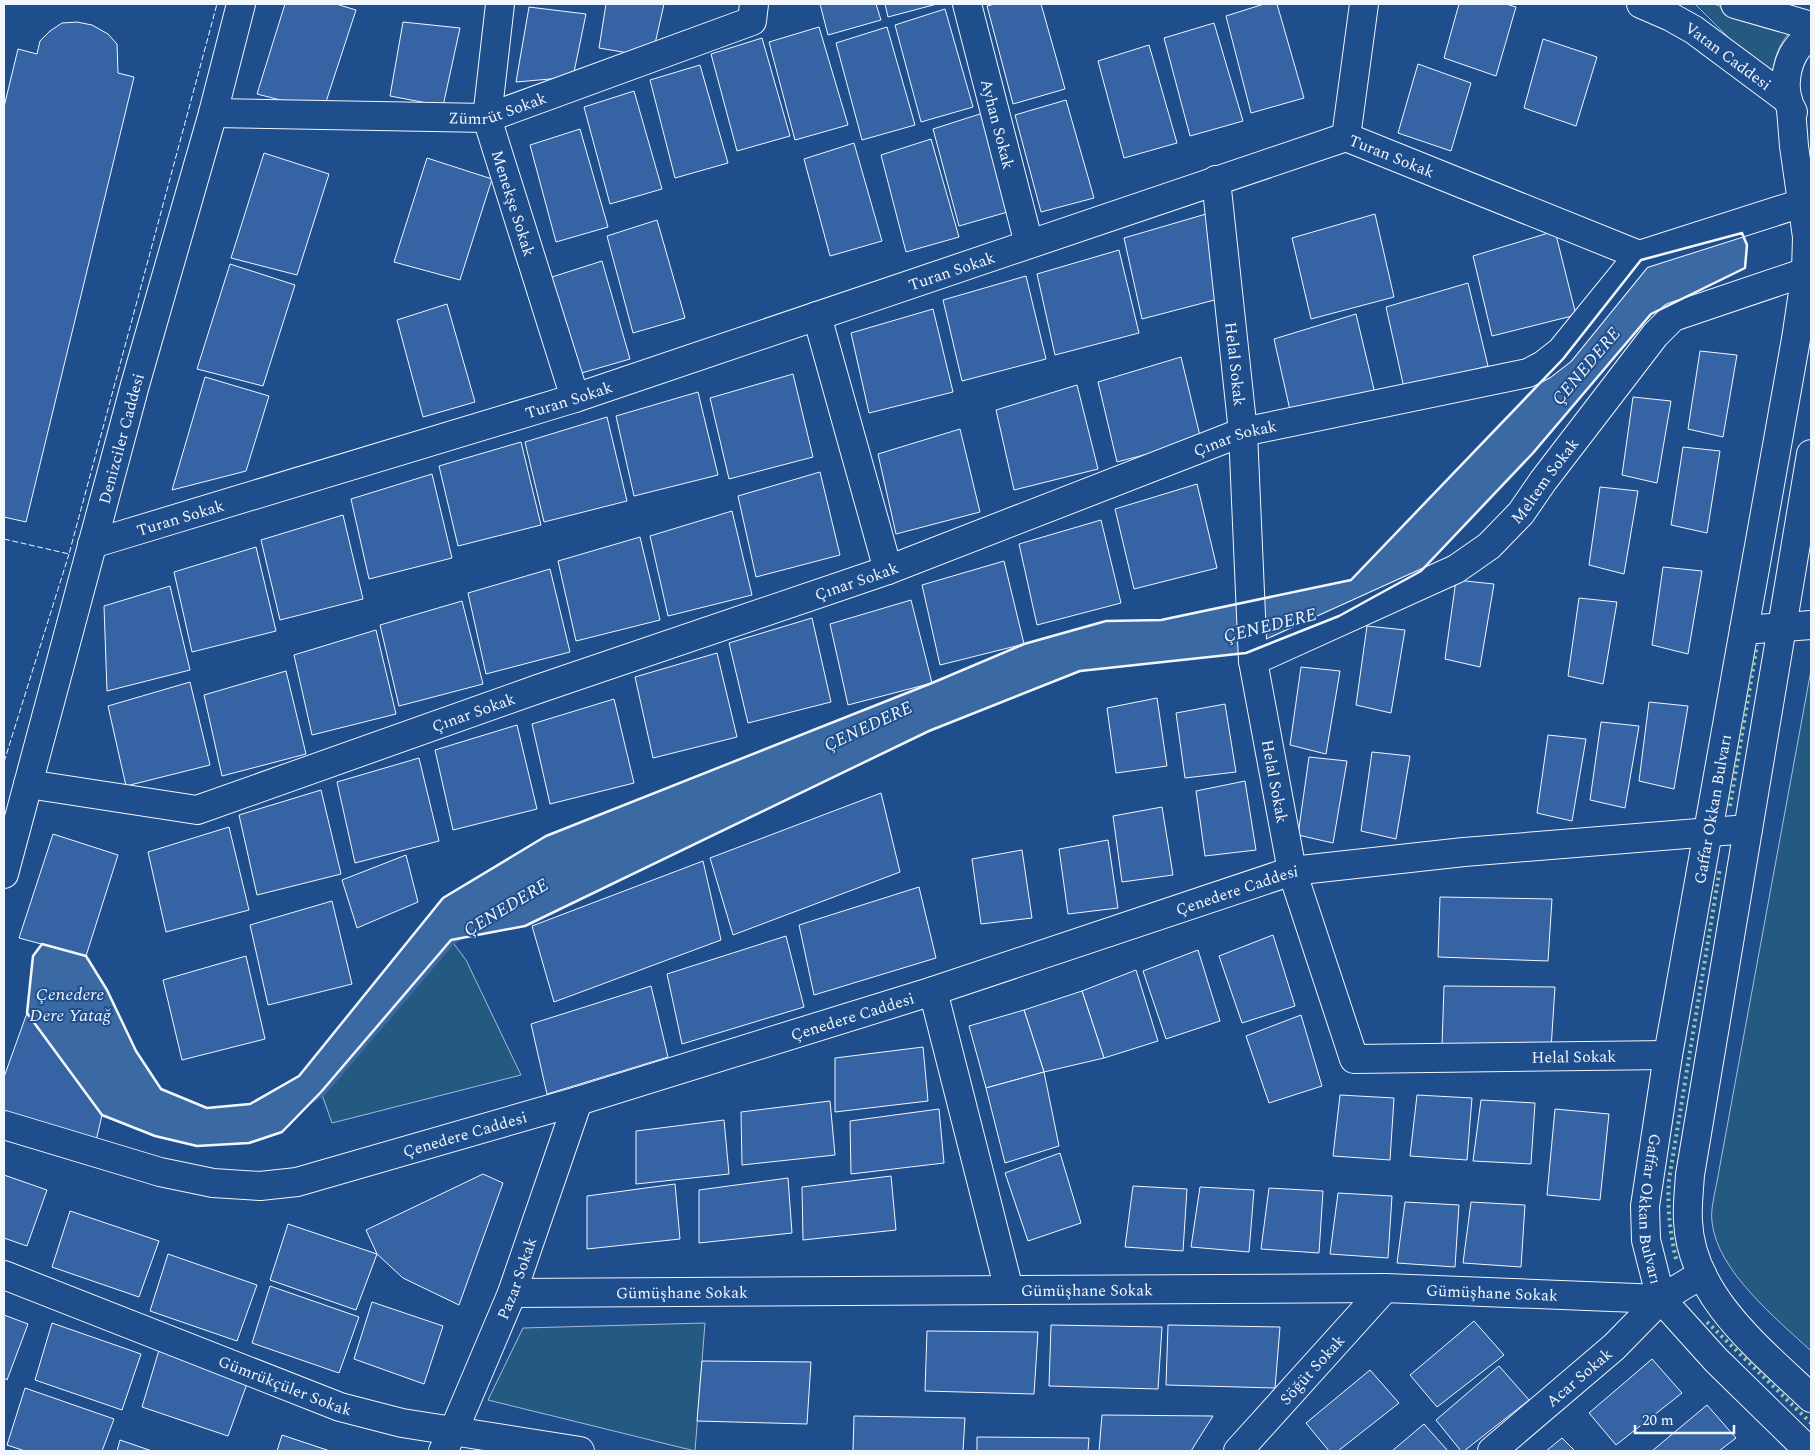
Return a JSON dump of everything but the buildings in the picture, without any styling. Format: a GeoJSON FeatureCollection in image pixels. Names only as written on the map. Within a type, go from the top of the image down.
{"type":"FeatureCollection","features":[{"type":"Feature","properties":{"kind":"street","name":"Denizciler Caddesi"},"geometry":{"type":"LineString","coordinates":[[4,874],[135,385],[241,4]]}},
{"type":"Feature","properties":{"kind":"street","name":"Menekşe Sokak"},"geometry":{"type":"LineString","coordinates":[[500,4],[487,118],[575,398]]}},
{"type":"Feature","properties":{"kind":"street","name":"Zümrüt Sokak"},"geometry":{"type":"LineString","coordinates":[[212,113],[487,118],[752,21],[754,4]]}},
{"type":"Feature","properties":{"kind":"street","name":"Ayhan Sokak"},"geometry":{"type":"LineString","coordinates":[[967,4],[1028,244]]}},
{"type":"Feature","properties":{"kind":"street"},"geometry":{"type":"LineString","coordinates":[[1346,137],[1364,4]]}},
{"type":"Feature","properties":{"kind":"street","name":"Vatan Caddesi"},"geometry":{"type":"LineString","coordinates":[[1641,4],[1694,30],[1790,104]]}},
{"type":"Feature","properties":{"kind":"street"},"geometry":{"type":"LineString","coordinates":[[1735,4],[1811,26]]}},
{"type":"Feature","properties":{"kind":"street","name":"Vatan Caddesi"},"geometry":{"type":"LineString","coordinates":[[1811,36],[1796,50],[1788,66],[1785,83],[1790,104],[1801,123],[1811,131]]}},
{"type":"Feature","properties":{"kind":"street","name":"Gaffar Okkan Bulvarı"},"geometry":{"type":"LineString","coordinates":[[1790,104],[1807,237],[1804,339],[1744,630],[1668,1055],[1645,1206],[1646,1240],[1661,1299],[1716,1360],[1809,1451]]}},
{"type":"Feature","properties":{"kind":"street","name":"Turan Sokak"},"geometry":{"type":"LineString","coordinates":[[92,544],[575,398],[1346,137],[1638,255]]}},
{"type":"Feature","properties":{"kind":"street","name":"Helal Sokak"},"geometry":{"type":"LineString","coordinates":[[1216,180],[1242,432],[1254,661],[1292,871],[1354,1059],[1668,1055]]}},
{"type":"Feature","properties":{"kind":"street"},"geometry":{"type":"LineString","coordinates":[[1638,255],[1802,203]]}},
{"type":"Feature","properties":{"kind":"street","name":"Çınar Sokak"},"geometry":{"type":"LineString","coordinates":[[28,784],[197,810],[538,688],[888,570],[1242,432],[1528,373],[1560,352],[1638,255]]}},
{"type":"Feature","properties":{"kind":"street","name":"Meltem Sokak"},"geometry":{"type":"LineString","coordinates":[[1254,661],[1456,568],[1490,546],[1521,512],[1655,335],[1673,316],[1806,272]]}},
{"type":"Feature","properties":{"kind":"street"},"geometry":{"type":"LineString","coordinates":[[817,316],[888,570]]}},
{"type":"Feature","properties":{"kind":"street","name":"Gaffar Okkan Bulvarı"},"geometry":{"type":"LineString","coordinates":[[1811,454],[1805,520],[1782,628],[1690,1176],[1688,1222],[1696,1259],[1702,1274],[1725,1312],[1811,1398]]}},
{"type":"Feature","properties":{"kind":"street"},"geometry":{"type":"LineString","coordinates":[[1744,630],[1811,625]]}},
{"type":"Feature","properties":{"kind":"street","name":"Çenedere Caddesi"},"geometry":{"type":"LineString","coordinates":[[4,1125],[160,1172],[213,1183],[260,1186],[297,1182],[578,1102],[934,991],[1292,871],[1464,852],[1748,829]]}},
{"type":"Feature","properties":{"kind":"street"},"geometry":{"type":"LineString","coordinates":[[934,991],[1009,1290]]}},
{"type":"Feature","properties":{"kind":"street","name":"Pazar Sokak"},"geometry":{"type":"LineString","coordinates":[[448,1441],[512,1293],[578,1102]]}},
{"type":"Feature","properties":{"kind":"street","name":"Acar Sokak"},"geometry":{"type":"LineString","coordinates":[[1492,1451],[1614,1347],[1661,1299],[1702,1274]]}},
{"type":"Feature","properties":{"kind":"street","name":"Gümrükçüler Sokak"},"geometry":{"type":"LineString","coordinates":[[4,1276],[340,1407],[402,1423],[448,1441],[580,1451]]}},
{"type":"Feature","properties":{"kind":"street","name":"Gümüşhane Sokak"},"geometry":{"type":"LineString","coordinates":[[512,1293],[1385,1288],[1661,1299]]}},
{"type":"Feature","properties":{"kind":"street","name":"Söğüt Sokak"},"geometry":{"type":"LineString","coordinates":[[1238,1451],[1385,1288]]}},
{"type":"Feature","properties":{"kind":"shaded area"},"geometry":{"type":"Polygon","coordinates":[[[1695,4],[1714,4],[1740,14],[1793,28],[1783,40],[1777,52],[1771,80],[1695,4]]]}},
{"type":"Feature","properties":{"kind":"shaded area"},"geometry":{"type":"Polygon","coordinates":[[[1811,670],[1811,1351],[1766,1309],[1737,1276],[1716,1240],[1712,1222],[1712,1211],[1811,670]]]}},
{"type":"Feature","properties":{"kind":"shaded area"},"geometry":{"type":"Polygon","coordinates":[[[451,940],[466,960],[521,1075],[332,1123],[321,1092],[451,940]]]}},
{"type":"Feature","properties":{"kind":"shaded area"},"geometry":{"type":"Polygon","coordinates":[[[705,1323],[695,1451],[488,1400],[523,1328],[705,1323]]]}},
{"type":"Feature","properties":{"kind":"water","name":"Çenedere Dere Yatağ"},"geometry":{"type":"Polygon","coordinates":[[[1742,233],[1747,245],[1745,268],[1651,314],[1533,453],[1421,571],[1246,653],[1080,671],[929,731],[525,926],[451,940],[321,1092],[282,1132],[249,1143],[197,1146],[155,1136],[102,1115],[27,1013],[33,956],[42,944],[86,956],[107,990],[136,1051],[161,1089],[207,1108],[250,1104],[299,1076],[443,898],[546,836],[932,683],[1024,644],[1106,621],[1161,620],[1351,580],[1563,359],[1641,260],[1742,233]]]}},
{"type":"Feature","properties":{"kind":"waterway","name":"ÇENEDERE"},"geometry":{"type":"LineString","coordinates":[[311,1098],[321,1092],[451,940],[463,933]]}},
{"type":"Feature","properties":{"kind":"hedge"},"geometry":{"type":"LineString","coordinates":[[1730,806],[1757,645]]}},
{"type":"Feature","properties":{"kind":"hedge"},"geometry":{"type":"LineString","coordinates":[[1676,1259],[1668,1200],[1669,1180],[1720,868]]}},
{"type":"Feature","properties":{"kind":"hedge"},"geometry":{"type":"LineString","coordinates":[[1707,1322],[1811,1423]]}},
{"type":"Feature","properties":{"kind":"fence"},"geometry":{"type":"LineString","coordinates":[[4,539],[69,554],[217,4]]}},
{"type":"Feature","properties":{"kind":"fence"},"geometry":{"type":"LineString","coordinates":[[4,762],[69,554]]}},
{"type":"Feature","properties":{"kind":"wall"},"geometry":{"type":"LineString","coordinates":[[1742,233],[1747,245],[1745,268],[1651,314],[1533,453],[1421,571],[1339,616],[1246,653],[1080,671],[929,731],[525,926],[451,940],[321,1092],[282,1132],[249,1143],[197,1146],[155,1136],[102,1115],[27,1013],[33,956],[42,944],[86,956],[107,990],[136,1051],[161,1089],[207,1108],[250,1104],[299,1076],[443,898],[546,836],[932,683],[1024,644],[1106,621],[1161,620],[1351,580],[1563,359],[1641,260],[1742,233]]}}]}
